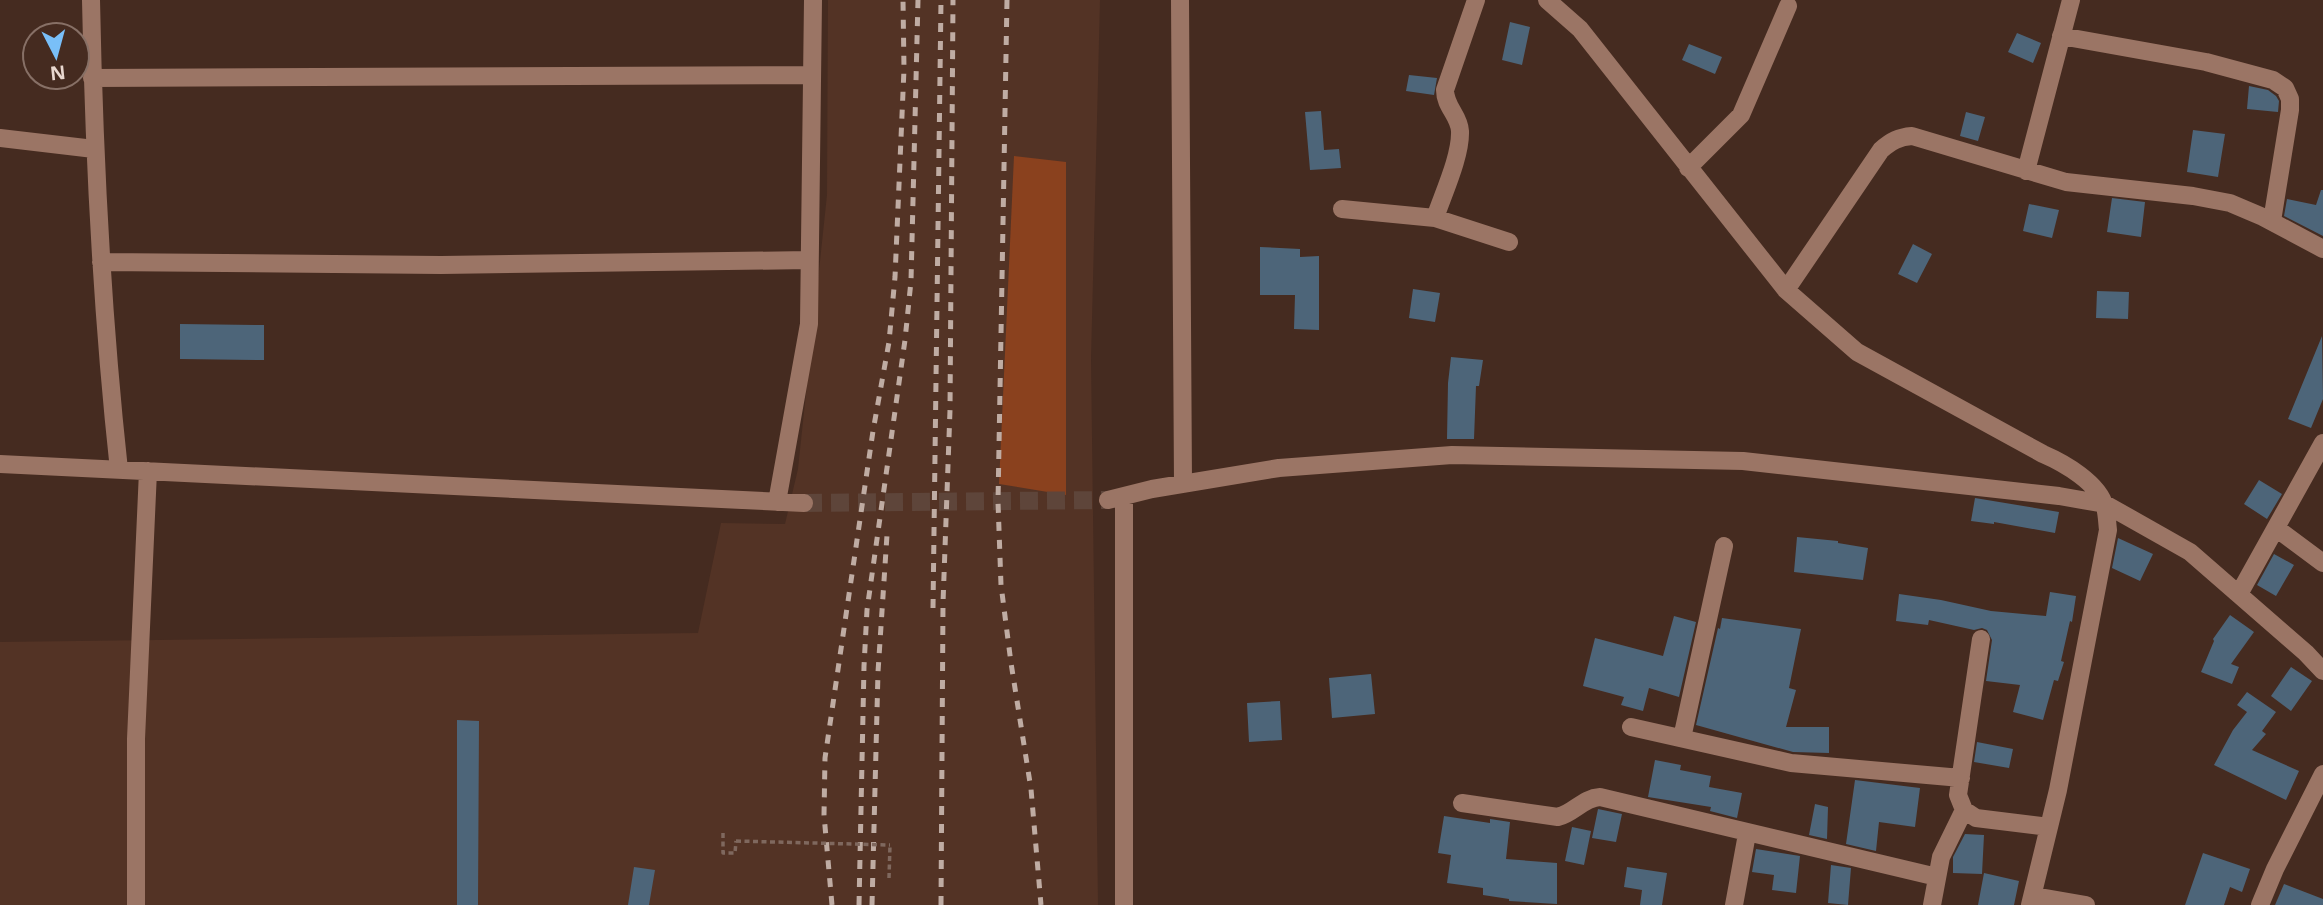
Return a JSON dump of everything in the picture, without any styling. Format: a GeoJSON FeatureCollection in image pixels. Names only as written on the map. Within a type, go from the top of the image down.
{"type":"FeatureCollection","features":[{"type":"Feature","properties":{"kind":"street"},"geometry":{"type":"LineString","coordinates":[[91,0],[94,149],[109,378],[119,470]]}},
{"type":"Feature","properties":{"kind":"street"},"geometry":{"type":"LineString","coordinates":[[777,502],[808,324],[813,0]]}},
{"type":"Feature","properties":{"kind":"street"},"geometry":{"type":"LineString","coordinates":[[1180,0],[1183,484]]}},
{"type":"Feature","properties":{"kind":"street"},"geometry":{"type":"LineString","coordinates":[[1435,218],[1455,157],[1460,132],[1458,121],[1445,100],[1445,90],[1476,0]]}},
{"type":"Feature","properties":{"kind":"street"},"geometry":{"type":"LineString","coordinates":[[1547,0],[1580,29],[1786,290],[1857,352],[2043,454],[2068,465],[2087,481],[2105,504],[2108,530],[2032,900],[2086,905]]}},
{"type":"Feature","properties":{"kind":"street"},"geometry":{"type":"LineString","coordinates":[[2026,171],[2071,0]]}},
{"type":"Feature","properties":{"kind":"street"},"geometry":{"type":"LineString","coordinates":[[1688,168],[1741,115],[1788,6]]}},
{"type":"Feature","properties":{"kind":"street"},"geometry":{"type":"LineString","coordinates":[[2061,36],[2206,62],[2273,80],[2285,88],[2290,99],[2290,110],[2272,221]]}},
{"type":"Feature","properties":{"kind":"street"},"geometry":{"type":"LineString","coordinates":[[92,78],[812,75]]}},
{"type":"Feature","properties":{"kind":"street"},"geometry":{"type":"LineString","coordinates":[[1786,290],[1881,150],[1891,141],[1912,136],[2066,182],[2193,196],[2230,204],[2272,221],[2323,249]]}},
{"type":"Feature","properties":{"kind":"street"},"geometry":{"type":"LineString","coordinates":[[0,138],[94,149]]}},
{"type":"Feature","properties":{"kind":"street"},"geometry":{"type":"LineString","coordinates":[[1342,209],[1435,218],[1509,242]]}},
{"type":"Feature","properties":{"kind":"street"},"geometry":{"type":"LineString","coordinates":[[101,261],[441,265],[809,260]]}},
{"type":"Feature","properties":{"kind":"street"},"geometry":{"type":"LineString","coordinates":[[2239,594],[2323,443]]}},
{"type":"Feature","properties":{"kind":"street"},"geometry":{"type":"LineString","coordinates":[[1124,905],[1116,498],[1183,484],[1279,468],[1452,455],[1729,461],[2059,496],[2105,504],[2190,552],[2323,671]]}},
{"type":"Feature","properties":{"kind":"street"},"geometry":{"type":"LineString","coordinates":[[0,464],[804,503]]}},
{"type":"Feature","properties":{"kind":"street"},"geometry":{"type":"LineString","coordinates":[[136,905],[136,739],[148,471]]}},
{"type":"Feature","properties":{"kind":"street"},"geometry":{"type":"LineString","coordinates":[[2276,528],[2323,563]]}},
{"type":"Feature","properties":{"kind":"street"},"geometry":{"type":"LineString","coordinates":[[1682,738],[1724,546]]}},
{"type":"Feature","properties":{"kind":"street"},"geometry":{"type":"LineString","coordinates":[[1981,639],[1958,795],[1964,810],[1976,818],[2049,827]]}},
{"type":"Feature","properties":{"kind":"street"},"geometry":{"type":"LineString","coordinates":[[1631,727],[1791,763],[1961,778]]}},
{"type":"Feature","properties":{"kind":"street"},"geometry":{"type":"LineString","coordinates":[[2260,905],[2323,774]]}},
{"type":"Feature","properties":{"kind":"street"},"geometry":{"type":"LineString","coordinates":[[1462,803],[1558,817],[1567,815],[1590,798],[1600,797],[1746,834],[1937,877]]}},
{"type":"Feature","properties":{"kind":"street"},"geometry":{"type":"LineString","coordinates":[[1932,905],[1941,857],[1964,810]]}},
{"type":"Feature","properties":{"kind":"street"},"geometry":{"type":"LineString","coordinates":[[1734,905],[1746,834]]}},
{"type":"Feature","properties":{"kind":"path"},"geometry":{"type":"LineString","coordinates":[[723,833],[723,853],[736,853],[736,841],[890,845],[889,878]]}},
{"type":"Feature","properties":{"kind":"shaded area"},"geometry":{"type":"Polygon","coordinates":[[[828,0],[1100,0],[1091,359],[1098,905],[0,905],[0,642],[698,633],[721,523],[785,524],[798,469],[827,195],[828,0]]]}},
{"type":"Feature","properties":{"kind":"shaded area"},"geometry":{"type":"Polygon","coordinates":[[[1014,156],[1066,162],[1066,495],[999,484],[1014,156]]]}},
{"type":"Feature","properties":{"kind":"building"},"geometry":{"type":"Polygon","coordinates":[[[1510,22],[1530,27],[1522,65],[1502,60],[1510,22]]]}},
{"type":"Feature","properties":{"kind":"building"},"geometry":{"type":"Polygon","coordinates":[[[2017,33],[2041,43],[2033,63],[2008,52],[2017,33]]]}},
{"type":"Feature","properties":{"kind":"building"},"geometry":{"type":"Polygon","coordinates":[[[1689,44],[1722,57],[1715,74],[1682,60],[1689,44]]]}},
{"type":"Feature","properties":{"kind":"building"},"geometry":{"type":"Polygon","coordinates":[[[1409,75],[1437,78],[1434,95],[1406,91],[1409,75]]]}},
{"type":"Feature","properties":{"kind":"building"},"geometry":{"type":"Polygon","coordinates":[[[2249,86],[2268,90],[2276,96],[2279,101],[2278,112],[2247,109],[2249,86]]]}},
{"type":"Feature","properties":{"kind":"building"},"geometry":{"type":"Polygon","coordinates":[[[1321,111],[1324,150],[1339,149],[1341,168],[1310,170],[1305,112],[1321,111]]]}},
{"type":"Feature","properties":{"kind":"building"},"geometry":{"type":"Polygon","coordinates":[[[1966,112],[1985,117],[1978,141],[1960,136],[1966,112]]]}},
{"type":"Feature","properties":{"kind":"building"},"geometry":{"type":"Polygon","coordinates":[[[2193,130],[2225,134],[2218,177],[2187,172],[2193,130]]]}},
{"type":"Feature","properties":{"kind":"building"},"geometry":{"type":"Polygon","coordinates":[[[2321,190],[2323,236],[2284,216],[2287,199],[2316,205],[2321,190]]]}},
{"type":"Feature","properties":{"kind":"building"},"geometry":{"type":"Polygon","coordinates":[[[2112,198],[2145,202],[2141,237],[2107,232],[2112,198]]]}},
{"type":"Feature","properties":{"kind":"building"},"geometry":{"type":"Polygon","coordinates":[[[2029,204],[2059,210],[2052,238],[2023,231],[2029,204]]]}},
{"type":"Feature","properties":{"kind":"building"},"geometry":{"type":"Polygon","coordinates":[[[1913,244],[1932,254],[1917,283],[1898,274],[1913,244]]]}},
{"type":"Feature","properties":{"kind":"building"},"geometry":{"type":"Polygon","coordinates":[[[1260,247],[1300,249],[1300,257],[1319,256],[1319,330],[1294,329],[1295,295],[1260,295],[1260,247]]]}},
{"type":"Feature","properties":{"kind":"building"},"geometry":{"type":"Polygon","coordinates":[[[1413,289],[1440,293],[1435,322],[1409,318],[1413,289]]]}},
{"type":"Feature","properties":{"kind":"building"},"geometry":{"type":"Polygon","coordinates":[[[2097,291],[2129,292],[2128,319],[2096,318],[2097,291]]]}},
{"type":"Feature","properties":{"kind":"building"},"geometry":{"type":"Polygon","coordinates":[[[180,324],[264,325],[264,360],[180,359],[180,324]]]}},
{"type":"Feature","properties":{"kind":"building"},"geometry":{"type":"Polygon","coordinates":[[[2322,336],[2323,399],[2311,428],[2288,419],[2322,336]]]}},
{"type":"Feature","properties":{"kind":"building"},"geometry":{"type":"Polygon","coordinates":[[[1451,357],[1483,360],[1479,386],[1476,386],[1474,439],[1447,439],[1451,357]]]}},
{"type":"Feature","properties":{"kind":"building"},"geometry":{"type":"Polygon","coordinates":[[[2259,480],[2282,494],[2267,519],[2244,504],[2259,480]]]}},
{"type":"Feature","properties":{"kind":"building"},"geometry":{"type":"Polygon","coordinates":[[[1975,498],[2059,512],[2055,533],[1994,522],[1971,521],[1975,498]]]}},
{"type":"Feature","properties":{"kind":"building"},"geometry":{"type":"Polygon","coordinates":[[[1797,537],[1838,541],[1868,548],[1863,580],[1794,572],[1797,537]]]}},
{"type":"Feature","properties":{"kind":"building"},"geometry":{"type":"Polygon","coordinates":[[[2118,538],[2153,554],[2140,581],[2112,568],[2118,538]]]}},
{"type":"Feature","properties":{"kind":"building"},"geometry":{"type":"Polygon","coordinates":[[[2274,554],[2294,565],[2276,596],[2257,585],[2274,554]]]}},
{"type":"Feature","properties":{"kind":"building"},"geometry":{"type":"Polygon","coordinates":[[[2050,592],[2076,596],[2061,661],[2064,662],[2058,681],[2054,680],[2043,720],[2013,712],[2020,685],[1986,681],[1992,640],[1987,630],[1974,630],[1929,620],[1928,625],[1896,621],[1899,594],[1991,611],[2046,616],[2050,592]]]}},
{"type":"Feature","properties":{"kind":"building"},"geometry":{"type":"Polygon","coordinates":[[[2230,615],[2254,632],[2231,664],[2239,667],[2232,684],[2201,672],[2213,639],[2230,615]]]}},
{"type":"Feature","properties":{"kind":"building"},"geometry":{"type":"Polygon","coordinates":[[[1674,616],[1696,622],[1679,697],[1649,688],[1643,711],[1621,705],[1624,697],[1583,686],[1595,638],[1663,656],[1674,616]]]}},
{"type":"Feature","properties":{"kind":"building"},"geometry":{"type":"Polygon","coordinates":[[[1722,618],[1801,629],[1789,688],[1796,690],[1786,727],[1829,727],[1829,753],[1793,752],[1696,725],[1722,618]]]}},
{"type":"Feature","properties":{"kind":"building"},"geometry":{"type":"Polygon","coordinates":[[[2291,667],[2312,681],[2291,711],[2271,696],[2291,667]]]}},
{"type":"Feature","properties":{"kind":"building"},"geometry":{"type":"Polygon","coordinates":[[[1371,674],[1375,714],[1332,718],[1329,678],[1371,674]]]}},
{"type":"Feature","properties":{"kind":"building"},"geometry":{"type":"Polygon","coordinates":[[[2247,692],[2276,712],[2262,731],[2266,734],[2252,750],[2299,771],[2286,800],[2214,765],[2233,730],[2247,712],[2237,705],[2247,692]]]}},
{"type":"Feature","properties":{"kind":"building"},"geometry":{"type":"Polygon","coordinates":[[[1280,701],[1282,740],[1249,742],[1247,703],[1280,701]]]}},
{"type":"Feature","properties":{"kind":"building"},"geometry":{"type":"Polygon","coordinates":[[[457,720],[479,721],[478,905],[457,905],[457,720]]]}},
{"type":"Feature","properties":{"kind":"building"},"geometry":{"type":"Polygon","coordinates":[[[1977,742],[2013,749],[2009,768],[1974,762],[1977,742]]]}},
{"type":"Feature","properties":{"kind":"building"},"geometry":{"type":"Polygon","coordinates":[[[1655,760],[1681,765],[1680,770],[1711,776],[1709,787],[1742,793],[1737,818],[1710,811],[1711,807],[1648,797],[1655,760]]]}},
{"type":"Feature","properties":{"kind":"building"},"geometry":{"type":"Polygon","coordinates":[[[1855,780],[1920,788],[1915,827],[1879,822],[1876,851],[1846,844],[1855,780]]]}},
{"type":"Feature","properties":{"kind":"building"},"geometry":{"type":"Polygon","coordinates":[[[1815,804],[1828,807],[1827,839],[1809,835],[1815,804]]]}},
{"type":"Feature","properties":{"kind":"building"},"geometry":{"type":"Polygon","coordinates":[[[1598,809],[1622,814],[1616,842],[1592,838],[1598,809]]]}},
{"type":"Feature","properties":{"kind":"building"},"geometry":{"type":"Polygon","coordinates":[[[1444,816],[1490,823],[1490,819],[1510,822],[1506,859],[1557,863],[1557,904],[1509,901],[1483,895],[1483,888],[1447,883],[1451,855],[1438,853],[1444,816]]]}},
{"type":"Feature","properties":{"kind":"building"},"geometry":{"type":"Polygon","coordinates":[[[1572,827],[1591,831],[1584,865],[1565,861],[1572,827]]]}},
{"type":"Feature","properties":{"kind":"building"},"geometry":{"type":"Polygon","coordinates":[[[1965,834],[1984,835],[1982,874],[1953,873],[1953,857],[1965,834]]]}},
{"type":"Feature","properties":{"kind":"building"},"geometry":{"type":"Polygon","coordinates":[[[1756,849],[1800,856],[1796,893],[1772,890],[1774,875],[1752,872],[1756,849]]]}},
{"type":"Feature","properties":{"kind":"building"},"geometry":{"type":"Polygon","coordinates":[[[2203,853],[2250,869],[2242,892],[2230,887],[2224,905],[2185,905],[2203,853]]]}},
{"type":"Feature","properties":{"kind":"building"},"geometry":{"type":"Polygon","coordinates":[[[1831,865],[1851,868],[1848,905],[1828,903],[1831,865]]]}},
{"type":"Feature","properties":{"kind":"building"},"geometry":{"type":"Polygon","coordinates":[[[634,867],[655,870],[649,905],[628,905],[634,867]]]}},
{"type":"Feature","properties":{"kind":"building"},"geometry":{"type":"Polygon","coordinates":[[[1627,867],[1667,873],[1662,905],[1640,905],[1642,890],[1624,887],[1627,867]]]}},
{"type":"Feature","properties":{"kind":"building"},"geometry":{"type":"Polygon","coordinates":[[[1984,873],[2019,881],[2014,905],[1978,905],[1984,873]]]}},
{"type":"Feature","properties":{"kind":"building"},"geometry":{"type":"Polygon","coordinates":[[[2284,884],[2323,899],[2323,905],[2275,905],[2284,884]]]}},
{"type":"Feature","properties":{"kind":"tunnel"},"geometry":{"type":"LineString","coordinates":[[804,503],[1108,500]]}},
{"type":"Feature","properties":{"kind":"railway"},"geometry":{"type":"LineString","coordinates":[[832,905],[824,815],[825,758],[873,431],[889,342],[895,277],[904,69],[903,0]]}},
{"type":"Feature","properties":{"kind":"railway"},"geometry":{"type":"LineString","coordinates":[[859,905],[867,610],[911,281],[918,0]]}},
{"type":"Feature","properties":{"kind":"railway"},"geometry":{"type":"LineString","coordinates":[[933,608],[941,0]]}},
{"type":"Feature","properties":{"kind":"railway"},"geometry":{"type":"LineString","coordinates":[[941,905],[943,603],[950,410],[953,0]]}},
{"type":"Feature","properties":{"kind":"railway"},"geometry":{"type":"LineString","coordinates":[[1007,0],[998,502],[1001,585],[1031,789],[1041,905]]}},
{"type":"Feature","properties":{"kind":"railway"},"geometry":{"type":"LineString","coordinates":[[872,905],[878,672],[887,535]]}}]}
